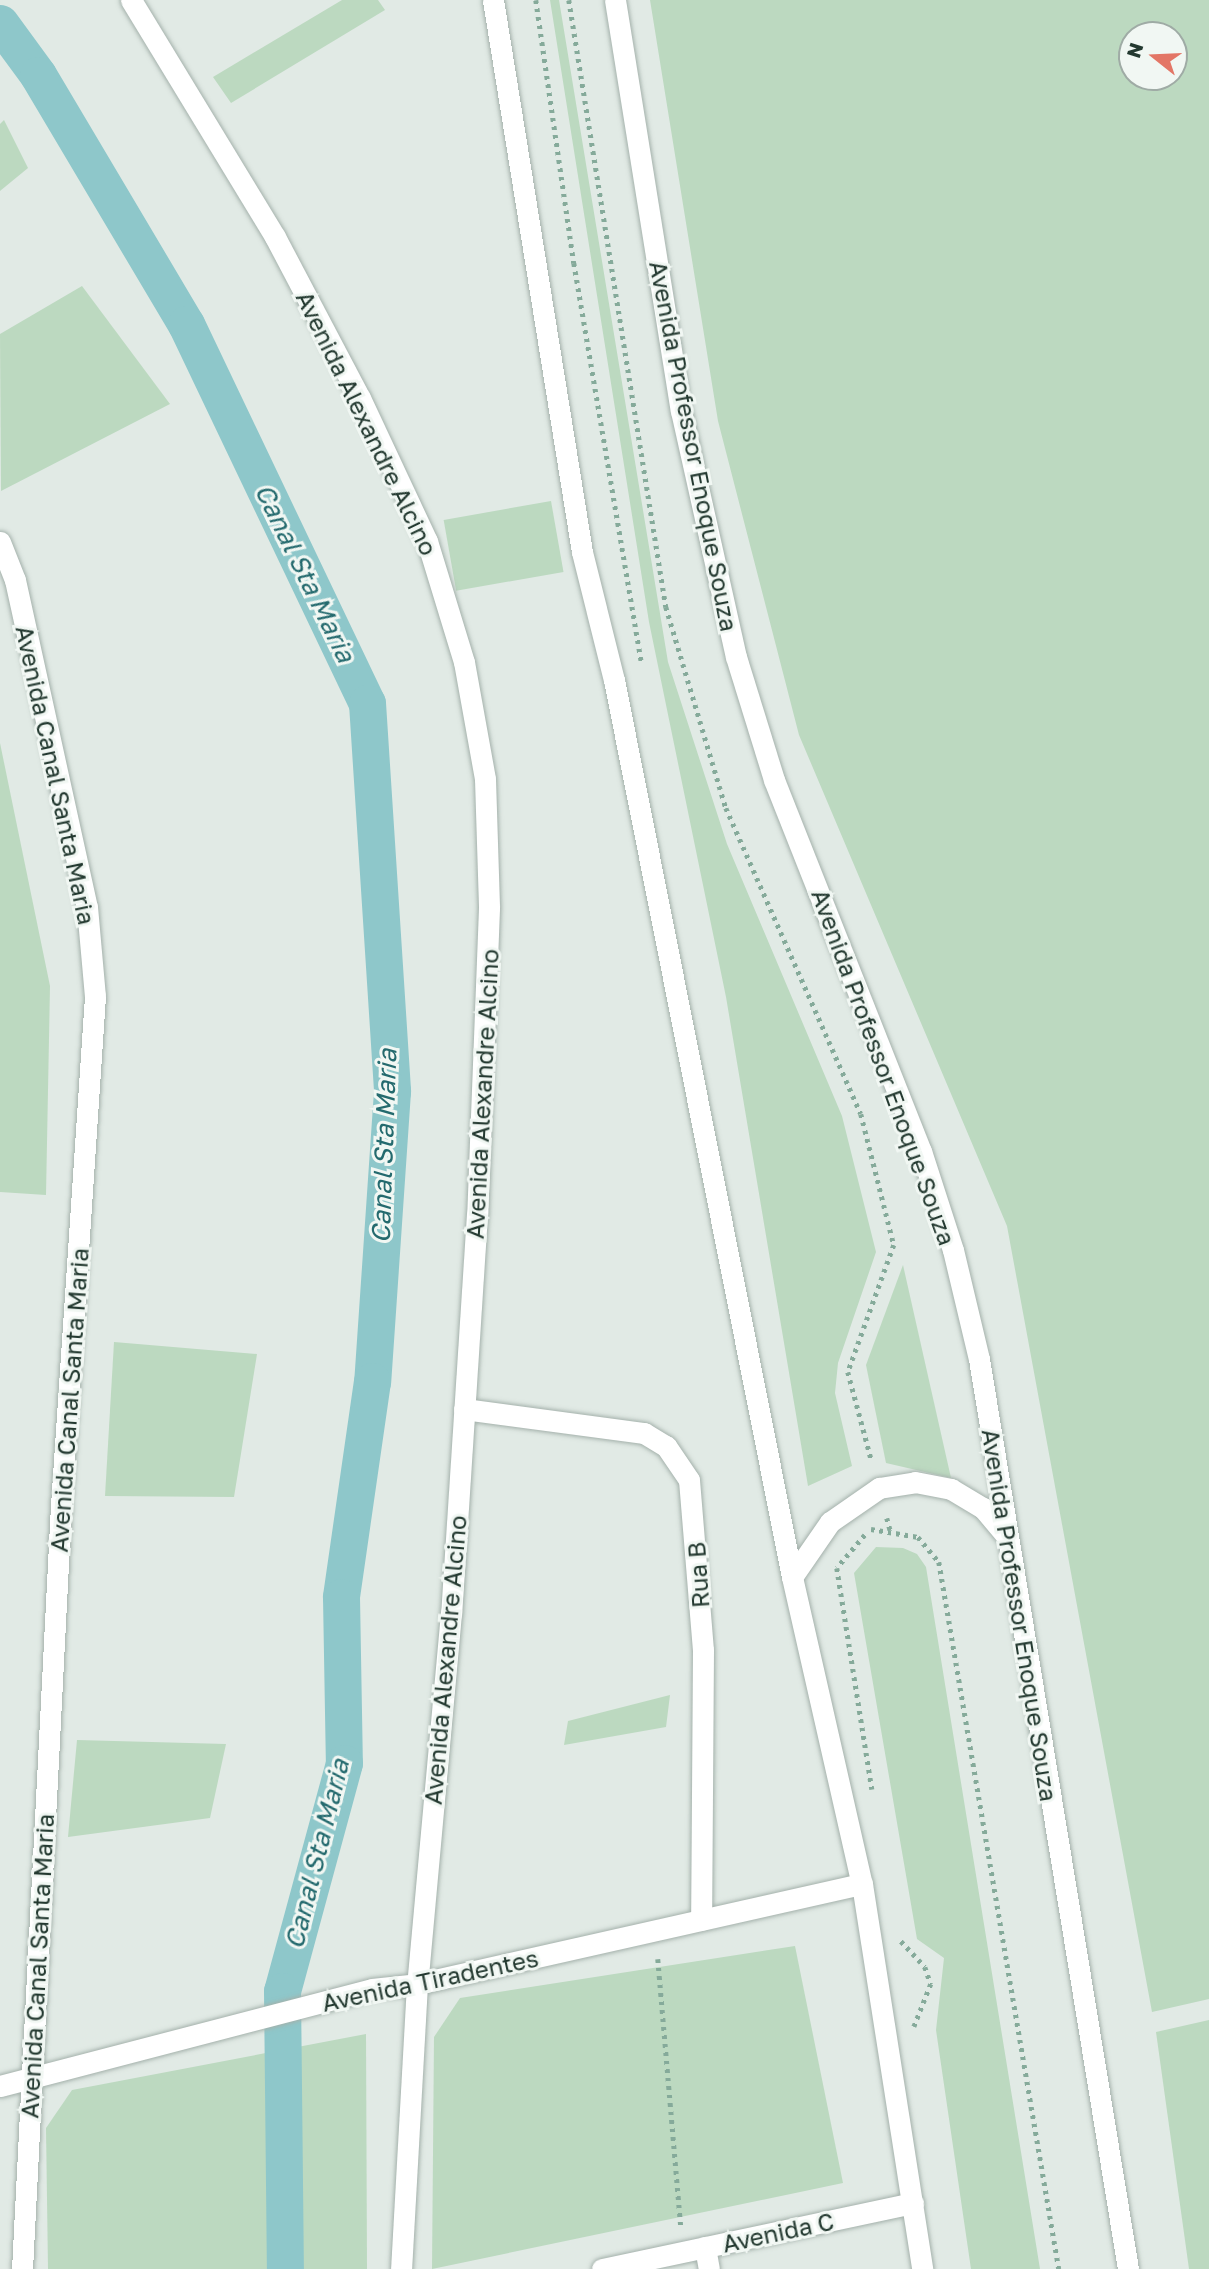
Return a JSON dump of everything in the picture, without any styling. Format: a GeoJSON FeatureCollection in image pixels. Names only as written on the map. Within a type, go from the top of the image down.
{"type":"FeatureCollection","features":[{"type":"Feature","properties":{"kind":"street","name":"Avenida Alexandre Alcino"},"geometry":{"type":"LineString","coordinates":[[131,0],[275,237],[360,398],[427,541],[464,662],[485,779],[489,908],[464,1409],[417,1984],[401,2269]]}},
{"type":"Feature","properties":{"kind":"street"},"geometry":{"type":"LineString","coordinates":[[493,0],[582,552],[614,680],[792,1577],[862,1884],[922,2269]]}},
{"type":"Feature","properties":{"kind":"street","name":"Avenida Professor Enoque Souza"},"geometry":{"type":"LineString","coordinates":[[615,0],[681,411],[736,657],[775,780],[916,1138],[953,1250],[979,1359],[1128,2269]]}},
{"type":"Feature","properties":{"kind":"street","name":"Avenida Canal Santa Maria"},"geometry":{"type":"LineString","coordinates":[[0,542],[16,580],[85,895],[95,996],[61,1505],[22,2269]]}},
{"type":"Feature","properties":{"kind":"street","name":"Rua B"},"geometry":{"type":"LineString","coordinates":[[464,1409],[644,1433],[666,1446],[689,1480],[703,1650],[701,1920]]}},
{"type":"Feature","properties":{"kind":"street"},"geometry":{"type":"LineString","coordinates":[[792,1577],[830,1522],[879,1488],[915,1482],[951,1489],[983,1508],[1006,1535]]}},
{"type":"Feature","properties":{"kind":"street","name":"Avenida Tiradentes"},"geometry":{"type":"LineString","coordinates":[[0,2086],[372,1989],[417,1984],[862,1884]]}},
{"type":"Feature","properties":{"kind":"street","name":"Avenida C"},"geometry":{"type":"LineString","coordinates":[[601,2269],[913,2203]]}},
{"type":"Feature","properties":{"kind":"street"},"geometry":{"type":"LineString","coordinates":[[705,2247],[709,2269]]}},
{"type":"Feature","properties":{"kind":"path"},"geometry":{"type":"LineString","coordinates":[[536,0],[574,263],[643,667]]}},
{"type":"Feature","properties":{"kind":"path"},"geometry":{"type":"LineString","coordinates":[[569,0],[666,607],[726,808],[861,1114],[894,1245],[848,1372],[891,1532]]}},
{"type":"Feature","properties":{"kind":"path"},"geometry":{"type":"LineString","coordinates":[[874,1799],[837,1568],[871,1529],[918,1537],[939,1562],[1059,2269]]}},
{"type":"Feature","properties":{"kind":"path"},"geometry":{"type":"LineString","coordinates":[[656,1930],[683,2251]]}},
{"type":"Feature","properties":{"kind":"path"},"geometry":{"type":"LineString","coordinates":[[896,1930],[898,1938],[925,1966],[931,1984],[912,2033]]}},
{"type":"Feature","properties":{"kind":"green space"},"geometry":{"type":"Polygon","coordinates":[[[342,0],[378,0],[385,10],[231,103],[213,77],[342,0]]]}},
{"type":"Feature","properties":{"kind":"green space"},"geometry":{"type":"Polygon","coordinates":[[[550,0],[559,0],[668,662],[727,844],[842,1116],[876,1252],[838,1363],[835,1393],[852,1466],[808,1486],[726,997],[649,622],[550,0]]]}},
{"type":"Feature","properties":{"kind":"green space"},"geometry":{"type":"Polygon","coordinates":[[[650,0],[1209,0],[1209,1999],[1152,2012],[1007,1226],[799,735],[718,421],[650,0]]]}},
{"type":"Feature","properties":{"kind":"green space"},"geometry":{"type":"Polygon","coordinates":[[[4,120],[28,168],[0,191],[0,124],[4,120]]]}},
{"type":"Feature","properties":{"kind":"green space"},"geometry":{"type":"Polygon","coordinates":[[[82,286],[170,404],[1,491],[0,334],[82,286]]]}},
{"type":"Feature","properties":{"kind":"green space"},"geometry":{"type":"Polygon","coordinates":[[[551,501],[564,572],[456,591],[444,520],[551,501]]]}},
{"type":"Feature","properties":{"kind":"green space"},"geometry":{"type":"Polygon","coordinates":[[[0,743],[50,986],[46,1195],[0,1192],[0,743]]]}},
{"type":"Feature","properties":{"kind":"green space"},"geometry":{"type":"Polygon","coordinates":[[[903,1265],[951,1478],[886,1463],[866,1365],[903,1265]]]}},
{"type":"Feature","properties":{"kind":"green space"},"geometry":{"type":"Polygon","coordinates":[[[114,1342],[257,1354],[234,1497],[105,1496],[114,1342]]]}},
{"type":"Feature","properties":{"kind":"green space"},"geometry":{"type":"Polygon","coordinates":[[[876,1547],[903,1548],[917,1554],[926,1567],[1040,2269],[971,2269],[936,2030],[944,1958],[917,1939],[854,1573],[876,1547]]]}},
{"type":"Feature","properties":{"kind":"green space"},"geometry":{"type":"Polygon","coordinates":[[[670,1695],[666,1727],[564,1745],[568,1721],[670,1695]]]}},
{"type":"Feature","properties":{"kind":"green space"},"geometry":{"type":"Polygon","coordinates":[[[77,1740],[226,1744],[210,1818],[68,1837],[77,1740]]]}},
{"type":"Feature","properties":{"kind":"green space"},"geometry":{"type":"Polygon","coordinates":[[[795,1946],[843,2183],[432,2269],[434,2037],[460,1998],[795,1946]]]}},
{"type":"Feature","properties":{"kind":"green space"},"geometry":{"type":"Polygon","coordinates":[[[1209,2020],[1209,2269],[1189,2269],[1156,2032],[1209,2020]]]}},
{"type":"Feature","properties":{"kind":"green space"},"geometry":{"type":"Polygon","coordinates":[[[366,2034],[367,2269],[48,2269],[46,2128],[72,2090],[366,2034]]]}},
{"type":"Feature","properties":{"kind":"waterway","name":"Canal Sta Maria"},"geometry":{"type":"LineString","coordinates":[[0,23],[38,75],[186,324],[367,703],[392,1091],[372,1381],[341,1597],[344,1763],[282,1991],[285,2269]]}}]}
